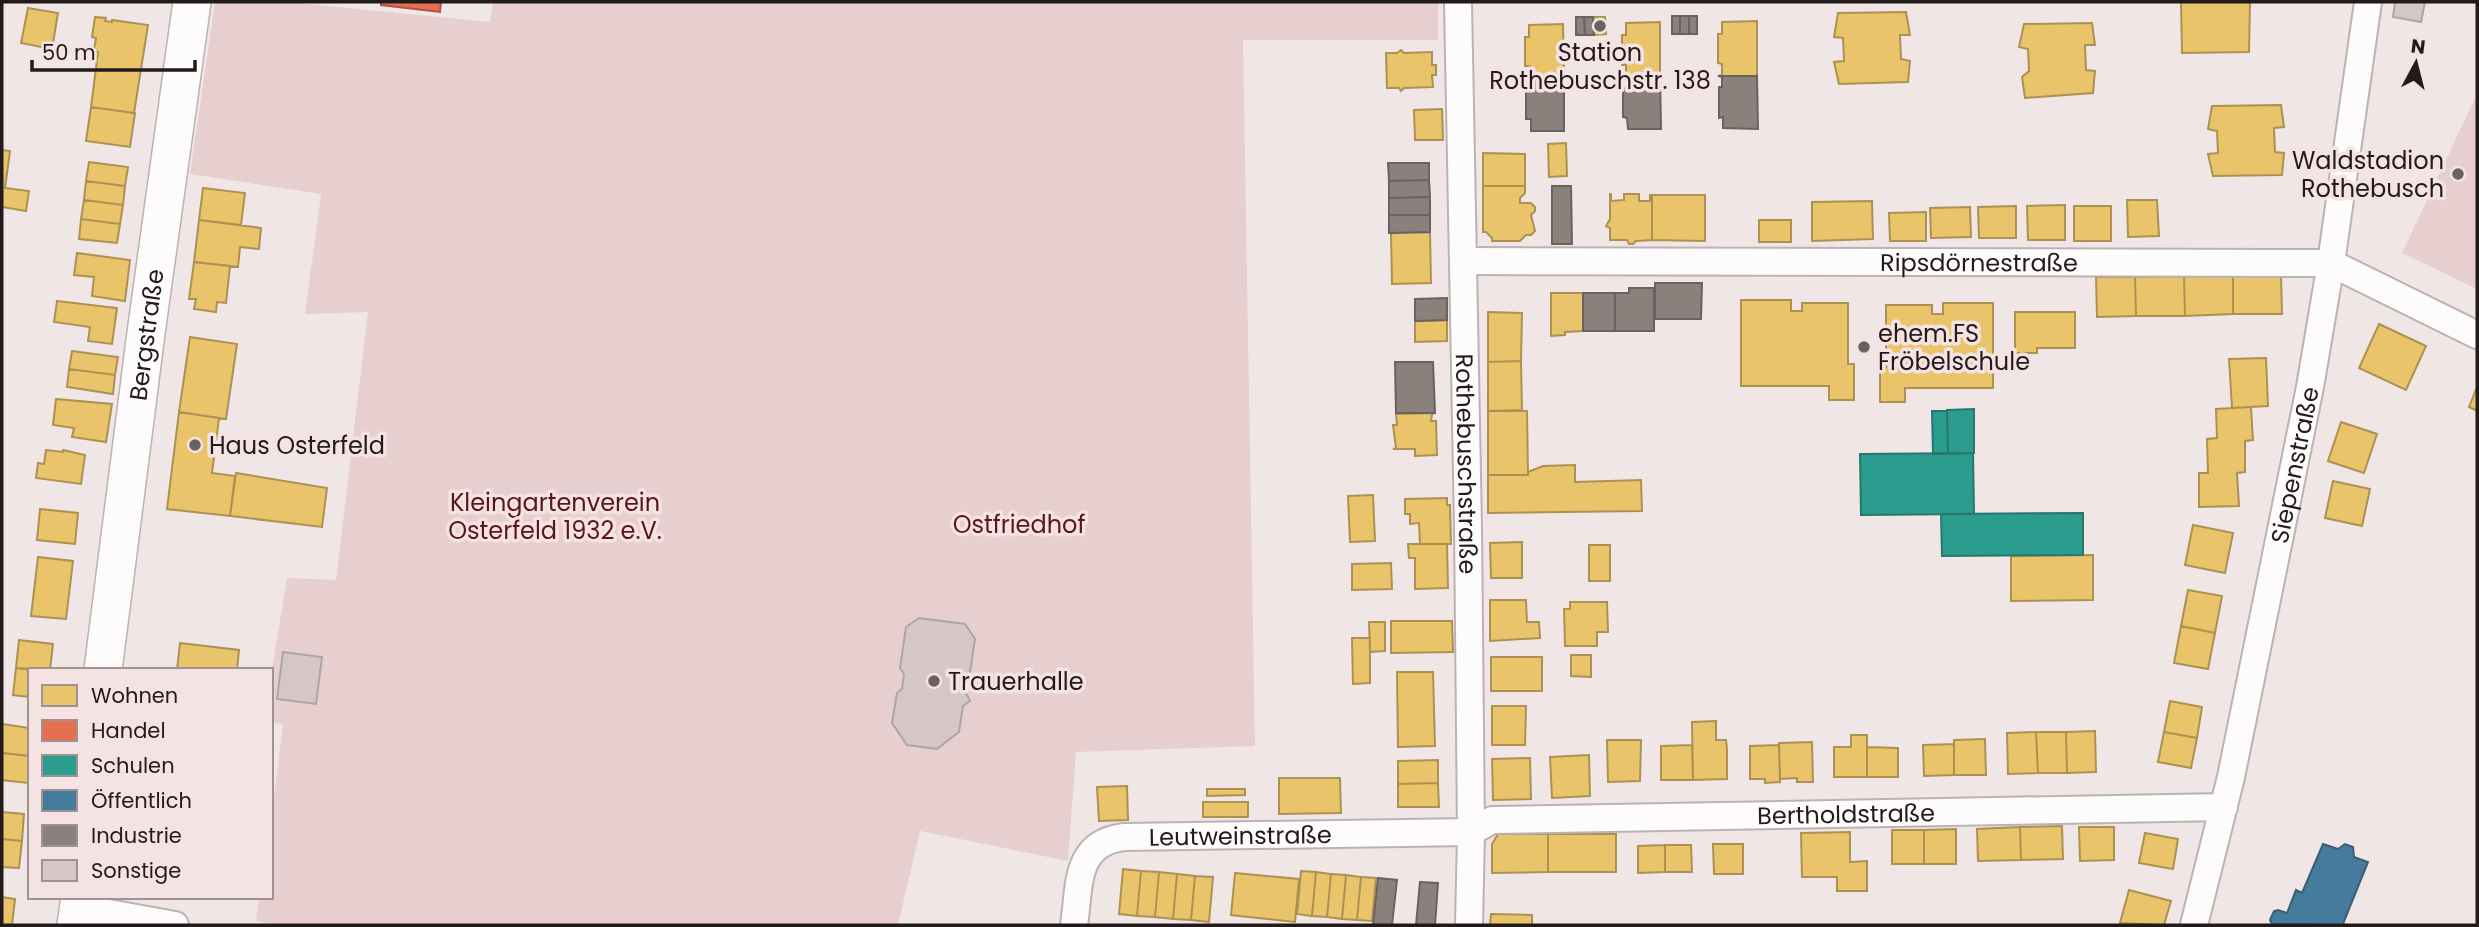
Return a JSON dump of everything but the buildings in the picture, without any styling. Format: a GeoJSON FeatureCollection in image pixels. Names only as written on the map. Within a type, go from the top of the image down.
{"type":"FeatureCollection","features":[{"type":"Feature","properties":{"kind":"street","name":"Bergstraße"},"geometry":{"type":"LineString","coordinates":[[103,668],[147,319],[192,2]]}},
{"type":"Feature","properties":{"kind":"street","name":"Rothebuschstraße"},"geometry":{"type":"LineString","coordinates":[[1458,2],[1471,832],[1469,925]]}},
{"type":"Feature","properties":{"kind":"street","name":"Siepenstraße"},"geometry":{"type":"LineString","coordinates":[[2194,925],[2224,807],[2286,509],[2331,263],[2368,2]]}},
{"type":"Feature","properties":{"kind":"street","name":"Ripsdörnestraße"},"geometry":{"type":"LineString","coordinates":[[1463,261],[2331,263],[2477,335]]}},
{"type":"Feature","properties":{"kind":"street","name":"Bertholdstraße"},"geometry":{"type":"LineString","coordinates":[[1471,832],[1492,820],[2224,807]]}},
{"type":"Feature","properties":{"kind":"street","name":"Leutweinstraße"},"geometry":{"type":"LineString","coordinates":[[1074,925],[1084,863],[1089,853],[1097,846],[1113,839],[1471,832]]}},
{"type":"Feature","properties":{"kind":"street"},"geometry":{"type":"LineString","coordinates":[[78,911],[103,912],[175,925]]}},
{"type":"Feature","properties":{"kind":"green space"},"geometry":{"type":"Polygon","coordinates":[[[215,2],[288,2],[490,22],[493,2],[1438,2],[1438,40],[1243,40],[1255,746],[1076,752],[1068,861],[920,831],[898,925],[279,925],[256,921],[259,899],[273,899],[273,804],[283,724],[273,722],[272,668],[287,578],[336,580],[368,312],[305,314],[321,194],[190,174],[215,2]]]}},
{"type":"Feature","properties":{"kind":"green space","name":"Waldstadion Rothebusch"},"geometry":{"type":"Polygon","coordinates":[[[2477,94],[2477,289],[2402,253],[2477,94]]]}},
{"type":"Feature","properties":{"kind":"place","name":"Station Rothebuschstr. 138"},"geometry":{"type":"Point","coordinates":[1600,26]}},
{"type":"Feature","properties":{"kind":"place","name":"Waldstadion Rothebusch"},"geometry":{"type":"Point","coordinates":[2458,174]}},
{"type":"Feature","properties":{"kind":"place","name":"ehem.FS Fröbelschule"},"geometry":{"type":"Point","coordinates":[1864,347]}},
{"type":"Feature","properties":{"kind":"place","name":"Haus Osterfeld"},"geometry":{"type":"Point","coordinates":[195,445]}},
{"type":"Feature","properties":{"kind":"place","name":"Trauerhalle"},"geometry":{"type":"Point","coordinates":[934,681]}},
{"type":"Feature","properties":{"kind":"park label","name":"Kleingartenverein Osterfeld 1932 e.V."},"geometry":{"type":"Point","coordinates":[555,516]}},
{"type":"Feature","properties":{"kind":"park label","name":"Ostfriedhof"},"geometry":{"type":"Point","coordinates":[1019,524]}}]}
